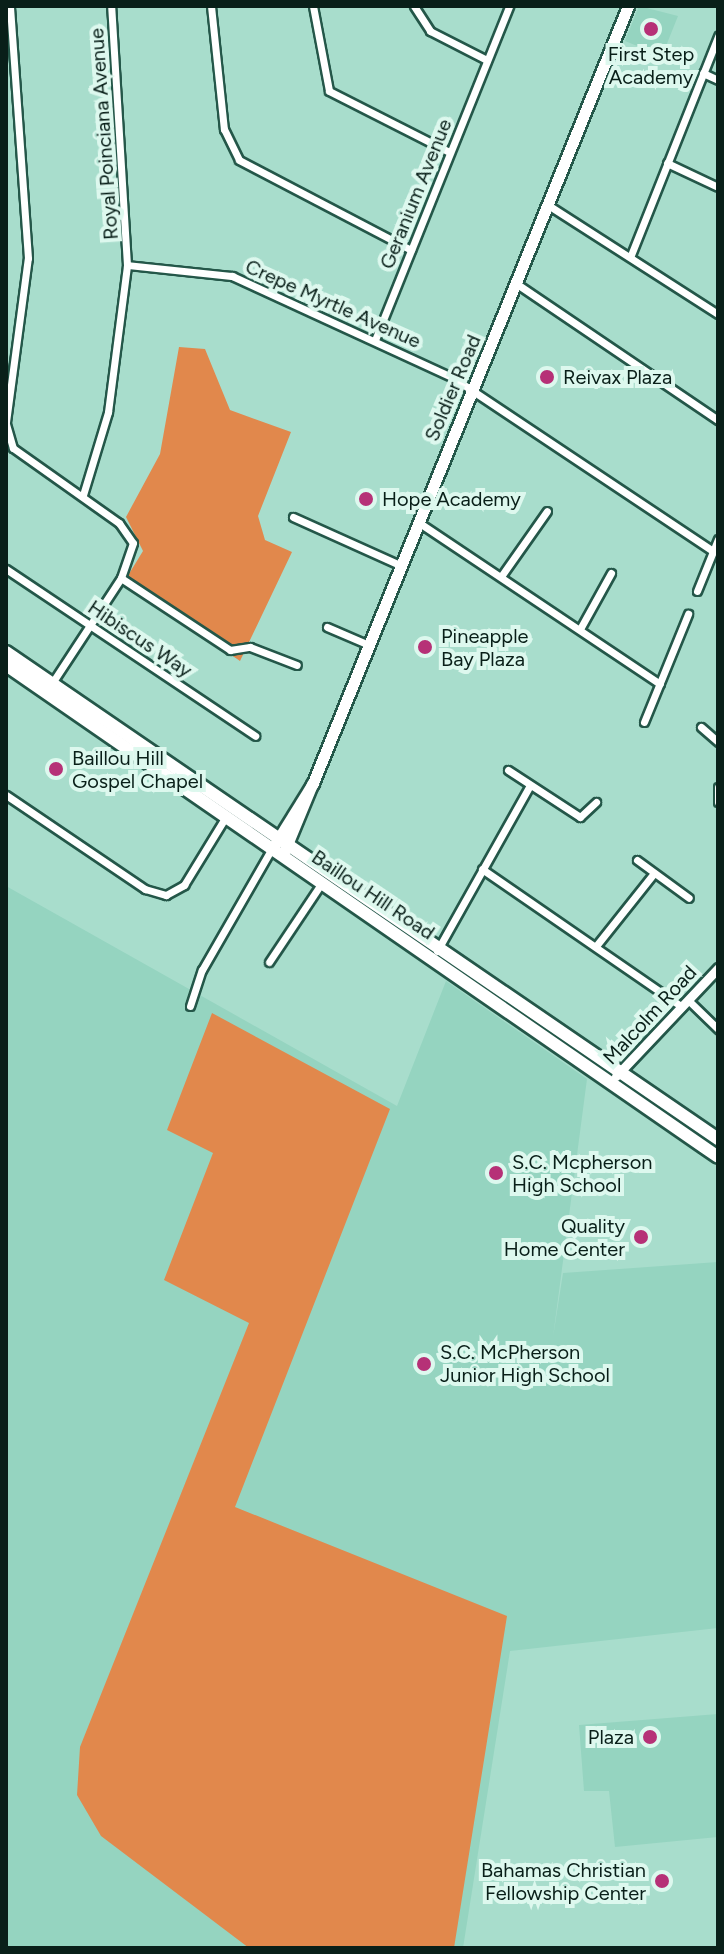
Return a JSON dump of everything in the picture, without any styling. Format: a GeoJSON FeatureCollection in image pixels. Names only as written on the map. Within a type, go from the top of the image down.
{"type":"FeatureCollection","features":[{"type":"Feature","properties":{"kind":"main road","name":"Soldier Road"},"geometry":{"type":"LineString","coordinates":[[275,855],[313,783],[628,6]]}},
{"type":"Feature","properties":{"kind":"main road","name":"Baillou Hill Road"},"geometry":{"type":"LineString","coordinates":[[6,652],[284,841],[608,1086],[718,1157]]}},
{"type":"Feature","properties":{"kind":"main road","name":"Baillou Hill Road"},"geometry":{"type":"LineString","coordinates":[[6,665],[275,855],[718,1139]]}},
{"type":"Feature","properties":{"kind":"street"},"geometry":{"type":"LineString","coordinates":[[10,6],[28,258],[6,423],[13,448],[83,495],[133,543],[121,578],[52,683]]}},
{"type":"Feature","properties":{"kind":"street","name":"Royal Poinciana Avenue"},"geometry":{"type":"LineString","coordinates":[[83,495],[108,412],[127,265],[111,6]]}},
{"type":"Feature","properties":{"kind":"street"},"geometry":{"type":"LineString","coordinates":[[211,6],[224,129],[239,160],[411,250]]}},
{"type":"Feature","properties":{"kind":"street"},"geometry":{"type":"LineString","coordinates":[[313,6],[329,91],[449,152]]}},
{"type":"Feature","properties":{"kind":"street"},"geometry":{"type":"LineString","coordinates":[[414,6],[430,31],[487,60]]}},
{"type":"Feature","properties":{"kind":"street","name":"Geranium Avenue"},"geometry":{"type":"LineString","coordinates":[[375,340],[509,6]]}},
{"type":"Feature","properties":{"kind":"street"},"geometry":{"type":"LineString","coordinates":[[631,255],[718,36]]}},
{"type":"Feature","properties":{"kind":"street"},"geometry":{"type":"LineString","coordinates":[[703,73],[718,80]]}},
{"type":"Feature","properties":{"kind":"street"},"geometry":{"type":"LineString","coordinates":[[667,163],[718,187]]}},
{"type":"Feature","properties":{"kind":"street"},"geometry":{"type":"LineString","coordinates":[[548,205],[631,255],[718,314]]}},
{"type":"Feature","properties":{"kind":"street","name":"Crepe Myrtle Avenue"},"geometry":{"type":"LineString","coordinates":[[127,265],[232,276],[472,387],[713,551]]}},
{"type":"Feature","properties":{"kind":"street"},"geometry":{"type":"LineString","coordinates":[[517,284],[718,420]]}},
{"type":"Feature","properties":{"kind":"street"},"geometry":{"type":"LineString","coordinates":[[502,575],[547,511]]}},
{"type":"Feature","properties":{"kind":"street"},"geometry":{"type":"LineString","coordinates":[[293,517],[400,565]]}},
{"type":"Feature","properties":{"kind":"street"},"geometry":{"type":"LineString","coordinates":[[418,522],[502,575],[660,684]]}},
{"type":"Feature","properties":{"kind":"street"},"geometry":{"type":"LineString","coordinates":[[697,591],[718,539]]}},
{"type":"Feature","properties":{"kind":"street","name":"Hibiscus Way"},"geometry":{"type":"LineString","coordinates":[[6,569],[255,736]]}},
{"type":"Feature","properties":{"kind":"street"},"geometry":{"type":"LineString","coordinates":[[580,629],[611,573]]}},
{"type":"Feature","properties":{"kind":"street"},"geometry":{"type":"LineString","coordinates":[[121,578],[230,650],[250,647],[297,665]]}},
{"type":"Feature","properties":{"kind":"street"},"geometry":{"type":"LineString","coordinates":[[644,722],[688,614]]}},
{"type":"Feature","properties":{"kind":"street"},"geometry":{"type":"LineString","coordinates":[[327,627],[369,645]]}},
{"type":"Feature","properties":{"kind":"street"},"geometry":{"type":"LineString","coordinates":[[701,727],[718,742]]}},
{"type":"Feature","properties":{"kind":"street"},"geometry":{"type":"LineString","coordinates":[[508,770],[580,817],[596,802]]}},
{"type":"Feature","properties":{"kind":"street"},"geometry":{"type":"LineString","coordinates":[[435,955],[530,785]]}},
{"type":"Feature","properties":{"kind":"street"},"geometry":{"type":"LineString","coordinates":[[718,787],[718,802]]}},
{"type":"Feature","properties":{"kind":"street"},"geometry":{"type":"LineString","coordinates":[[6,795],[145,889],[166,895],[184,885],[225,818]]}},
{"type":"Feature","properties":{"kind":"street"},"geometry":{"type":"LineString","coordinates":[[190,1006],[202,970],[275,855]]}},
{"type":"Feature","properties":{"kind":"street"},"geometry":{"type":"LineString","coordinates":[[637,860],[689,898]]}},
{"type":"Feature","properties":{"kind":"street"},"geometry":{"type":"LineString","coordinates":[[482,869],[685,1003],[718,1029]]}},
{"type":"Feature","properties":{"kind":"street"},"geometry":{"type":"LineString","coordinates":[[596,946],[654,873]]}},
{"type":"Feature","properties":{"kind":"street"},"geometry":{"type":"LineString","coordinates":[[269,962],[321,884]]}},
{"type":"Feature","properties":{"kind":"street","name":"Malcolm Road"},"geometry":{"type":"LineString","coordinates":[[608,1086],[718,968]]}},
{"type":"Feature","properties":{"kind":"shaded area","name":"First Step Academy"},"geometry":{"type":"Polygon","coordinates":[[[639,6],[678,16],[662,56],[625,41],[639,6]]]}},
{"type":"Feature","properties":{"kind":"shaded area"},"geometry":{"type":"Polygon","coordinates":[[[179,347],[205,349],[230,410],[291,432],[258,516],[265,540],[292,552],[240,661],[124,582],[143,551],[126,517],[160,454],[179,347]]]}},
{"type":"Feature","properties":{"kind":"shaded area"},"geometry":{"type":"Polygon","coordinates":[[[6,886],[397,1106],[446,981],[587,1079],[553,1337],[563,1273],[718,1262],[718,1628],[510,1651],[463,1948],[6,1948],[6,886]]]}},
{"type":"Feature","properties":{"kind":"shaded area"},"geometry":{"type":"Polygon","coordinates":[[[212,1013],[390,1109],[235,1507],[507,1616],[454,1948],[249,1948],[101,1836],[77,1795],[80,1747],[249,1323],[164,1280],[213,1153],[167,1130],[212,1013]]]}},
{"type":"Feature","properties":{"kind":"shaded area"},"geometry":{"type":"Polygon","coordinates":[[[718,1714],[718,1837],[615,1847],[609,1791],[584,1791],[579,1725],[718,1714]]]}},
{"type":"Feature","properties":{"kind":"place","name":"First Step Academy"},"geometry":{"type":"Point","coordinates":[651,29]}},
{"type":"Feature","properties":{"kind":"place","name":"Reivax Plaza"},"geometry":{"type":"Point","coordinates":[547,377]}},
{"type":"Feature","properties":{"kind":"place","name":"Hope Academy"},"geometry":{"type":"Point","coordinates":[366,499]}},
{"type":"Feature","properties":{"kind":"place","name":"Pineapple Bay Plaza"},"geometry":{"type":"Point","coordinates":[425,647]}},
{"type":"Feature","properties":{"kind":"place","name":"Baillou Hill Gospel Chapel"},"geometry":{"type":"Point","coordinates":[56,769]}},
{"type":"Feature","properties":{"kind":"place","name":"S.C. Mcpherson High School"},"geometry":{"type":"Point","coordinates":[496,1173]}},
{"type":"Feature","properties":{"kind":"place","name":"Quality Home Center"},"geometry":{"type":"Point","coordinates":[641,1237]}},
{"type":"Feature","properties":{"kind":"place","name":"S.C. McPherson Junior High School"},"geometry":{"type":"Point","coordinates":[424,1364]}},
{"type":"Feature","properties":{"kind":"place","name":"Plaza"},"geometry":{"type":"Point","coordinates":[650,1737]}},
{"type":"Feature","properties":{"kind":"place","name":"Bahamas Christian Fellowship Center"},"geometry":{"type":"Point","coordinates":[662,1881]}}]}
